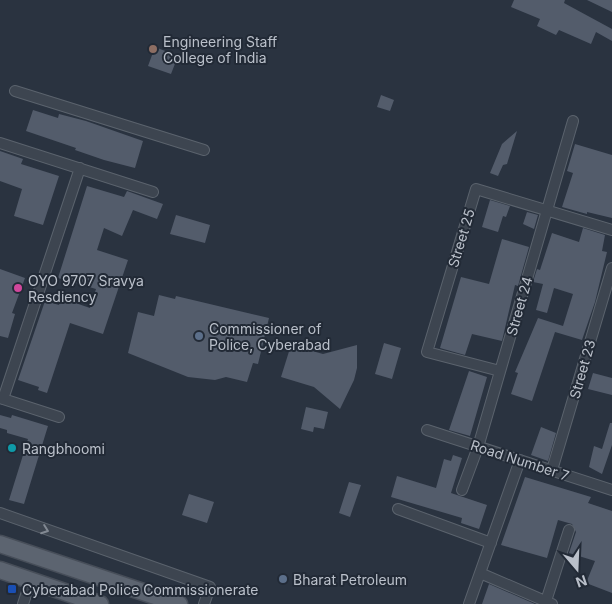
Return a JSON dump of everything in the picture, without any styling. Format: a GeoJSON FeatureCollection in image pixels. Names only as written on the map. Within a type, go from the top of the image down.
{"type":"FeatureCollection","features":[{"type":"Feature","properties":{"kind":"main road"},"geometry":{"type":"LineString","coordinates":[[0,544],[179,604]]}},
{"type":"Feature","properties":{"kind":"main road"},"geometry":{"type":"LineString","coordinates":[[0,570],[100,604]]}},
{"type":"Feature","properties":{"kind":"street"},"geometry":{"type":"LineString","coordinates":[[15,91],[204,150]]}},
{"type":"Feature","properties":{"kind":"street","name":"Street 24"},"geometry":{"type":"LineString","coordinates":[[462,490],[478,447],[572,121]]}},
{"type":"Feature","properties":{"kind":"street"},"geometry":{"type":"LineString","coordinates":[[0,143],[153,192]]}},
{"type":"Feature","properties":{"kind":"street"},"geometry":{"type":"LineString","coordinates":[[59,417],[1,399],[80,168]]}},
{"type":"Feature","properties":{"kind":"street","name":"Street 25"},"geometry":{"type":"LineString","coordinates":[[500,372],[427,352],[476,189],[546,212],[612,230]]}},
{"type":"Feature","properties":{"kind":"street","name":"Street 23"},"geometry":{"type":"LineString","coordinates":[[552,470],[612,268]]}},
{"type":"Feature","properties":{"kind":"street","name":"Road Number 7"},"geometry":{"type":"LineString","coordinates":[[427,430],[612,490]]}},
{"type":"Feature","properties":{"kind":"street"},"geometry":{"type":"LineString","coordinates":[[469,604],[520,460]]}},
{"type":"Feature","properties":{"kind":"street"},"geometry":{"type":"LineString","coordinates":[[398,509],[491,543]]}},
{"type":"Feature","properties":{"kind":"street"},"geometry":{"type":"LineString","coordinates":[[1,517],[210,587],[204,604]]}},
{"type":"Feature","properties":{"kind":"street"},"geometry":{"type":"LineString","coordinates":[[480,573],[549,603],[569,530]]}},
{"type":"Feature","properties":{"kind":"street"},"geometry":{"type":"LineString","coordinates":[[23,604],[31,580]]}},
{"type":"Feature","properties":{"kind":"building"},"geometry":{"type":"Polygon","coordinates":[[[514,0],[565,0],[564,3],[612,29],[612,41],[596,32],[591,44],[559,30],[556,35],[537,26],[540,19],[511,7],[514,0]]]}},
{"type":"Feature","properties":{"kind":"building"},"geometry":{"type":"Polygon","coordinates":[[[587,0],[612,0],[612,12],[587,0]]]}},
{"type":"Feature","properties":{"kind":"building"},"geometry":{"type":"Polygon","coordinates":[[[155,47],[178,56],[171,74],[148,66],[155,47]]]}},
{"type":"Feature","properties":{"kind":"building"},"geometry":{"type":"Polygon","coordinates":[[[381,95],[394,100],[390,111],[377,107],[381,95]]]}},
{"type":"Feature","properties":{"kind":"building"},"geometry":{"type":"Polygon","coordinates":[[[33,110],[58,118],[59,114],[86,121],[143,141],[135,168],[104,160],[26,131],[33,110]]]}},
{"type":"Feature","properties":{"kind":"building"},"geometry":{"type":"Polygon","coordinates":[[[517,131],[507,164],[503,165],[498,176],[490,173],[502,144],[517,131]]]}},
{"type":"Feature","properties":{"kind":"building"},"geometry":{"type":"Polygon","coordinates":[[[575,144],[612,155],[612,218],[562,207],[573,173],[567,171],[575,144]]]}},
{"type":"Feature","properties":{"kind":"building"},"geometry":{"type":"Polygon","coordinates":[[[0,151],[23,159],[21,164],[59,176],[43,225],[14,216],[22,189],[0,181],[0,151]]]}},
{"type":"Feature","properties":{"kind":"building"},"geometry":{"type":"Polygon","coordinates":[[[87,186],[124,197],[127,191],[163,204],[157,219],[133,210],[122,236],[104,228],[97,250],[128,260],[103,334],[70,323],[47,393],[38,390],[39,387],[18,380],[45,301],[59,305],[61,298],[90,308],[96,289],[58,278],[87,186]]]}},
{"type":"Feature","properties":{"kind":"building"},"geometry":{"type":"Polygon","coordinates":[[[490,200],[510,206],[506,217],[503,216],[498,232],[482,227],[490,200]]]}},
{"type":"Feature","properties":{"kind":"building"},"geometry":{"type":"Polygon","coordinates":[[[527,212],[538,215],[534,229],[523,224],[527,212]]]}},
{"type":"Feature","properties":{"kind":"building"},"geometry":{"type":"Polygon","coordinates":[[[176,215],[210,225],[205,243],[170,234],[176,215]]]}},
{"type":"Feature","properties":{"kind":"building"},"geometry":{"type":"Polygon","coordinates":[[[583,228],[605,235],[602,251],[607,252],[595,302],[582,340],[555,332],[532,401],[511,394],[518,373],[515,372],[538,318],[563,326],[573,294],[554,288],[547,313],[536,310],[543,284],[533,282],[537,269],[540,270],[552,233],[579,242],[583,228]]]}},
{"type":"Feature","properties":{"kind":"building"},"geometry":{"type":"Polygon","coordinates":[[[502,239],[529,247],[518,286],[515,285],[502,341],[472,334],[465,355],[440,348],[461,277],[489,284],[502,239]]]}},
{"type":"Feature","properties":{"kind":"building"},"geometry":{"type":"Polygon","coordinates":[[[0,269],[25,278],[12,313],[15,314],[8,338],[0,336],[0,269]]]}},
{"type":"Feature","properties":{"kind":"building","name":"Commissioner of Police, Cyberabad"},"geometry":{"type":"Polygon","coordinates":[[[159,295],[175,299],[176,296],[269,318],[258,364],[253,363],[247,382],[226,377],[215,380],[188,377],[128,353],[138,312],[154,316],[159,295]]]}},
{"type":"Feature","properties":{"kind":"building"},"geometry":{"type":"Polygon","coordinates":[[[384,343],[401,348],[392,379],[375,374],[384,343]]]}},
{"type":"Feature","properties":{"kind":"building"},"geometry":{"type":"Polygon","coordinates":[[[291,345],[323,354],[357,345],[357,368],[354,380],[340,409],[314,387],[281,377],[291,345]]]}},
{"type":"Feature","properties":{"kind":"building"},"geometry":{"type":"Polygon","coordinates":[[[469,371],[487,377],[470,436],[449,430],[469,371]]]}},
{"type":"Feature","properties":{"kind":"building"},"geometry":{"type":"Polygon","coordinates":[[[593,373],[612,378],[612,395],[588,389],[593,373]]]}},
{"type":"Feature","properties":{"kind":"building"},"geometry":{"type":"Polygon","coordinates":[[[306,407],[328,412],[324,429],[314,427],[313,432],[301,429],[306,407]]]}},
{"type":"Feature","properties":{"kind":"building"},"geometry":{"type":"Polygon","coordinates":[[[0,415],[11,418],[12,415],[48,426],[24,504],[9,500],[28,439],[7,433],[7,430],[0,428],[0,415]]]}},
{"type":"Feature","properties":{"kind":"building"},"geometry":{"type":"Polygon","coordinates":[[[610,423],[612,423],[612,445],[602,474],[589,467],[594,446],[602,449],[610,423]]]}},
{"type":"Feature","properties":{"kind":"building"},"geometry":{"type":"Polygon","coordinates":[[[541,427],[556,433],[548,461],[531,455],[541,427]]]}},
{"type":"Feature","properties":{"kind":"building"},"geometry":{"type":"Polygon","coordinates":[[[453,455],[462,458],[451,493],[487,505],[479,529],[461,523],[462,518],[391,497],[397,476],[436,488],[444,459],[451,461],[453,455]]]}},
{"type":"Feature","properties":{"kind":"building"},"geometry":{"type":"Polygon","coordinates":[[[525,477],[591,497],[588,503],[612,511],[612,593],[586,583],[595,561],[569,553],[576,532],[572,524],[558,520],[547,558],[501,545],[525,477]]]}},
{"type":"Feature","properties":{"kind":"building"},"geometry":{"type":"Polygon","coordinates":[[[349,482],[361,485],[350,517],[339,513],[349,482]]]}},
{"type":"Feature","properties":{"kind":"building"},"geometry":{"type":"Polygon","coordinates":[[[189,494],[214,502],[207,523],[182,515],[189,494]]]}},
{"type":"Feature","properties":{"kind":"building"},"geometry":{"type":"Polygon","coordinates":[[[489,584],[535,604],[482,604],[489,584]]]}},
{"type":"Feature","properties":{"kind":"place","name":"Engineering Staff College of India"},"geometry":{"type":"Point","coordinates":[153,49]}},
{"type":"Feature","properties":{"kind":"place","name":"OYO 9707 Sravya Resdiency"},"geometry":{"type":"Point","coordinates":[18,288]}},
{"type":"Feature","properties":{"kind":"place","name":"Commissioner of Police, Cyberabad"},"geometry":{"type":"Point","coordinates":[199,336]}},
{"type":"Feature","properties":{"kind":"place","name":"Rangbhoomi"},"geometry":{"type":"Point","coordinates":[12,448]}},
{"type":"Feature","properties":{"kind":"place","name":"Bharat Petroleum"},"geometry":{"type":"Point","coordinates":[283,579]}},
{"type":"Feature","properties":{"kind":"place","name":"Cyberabad Police Commissionerate"},"geometry":{"type":"Point","coordinates":[12,589]}}]}
